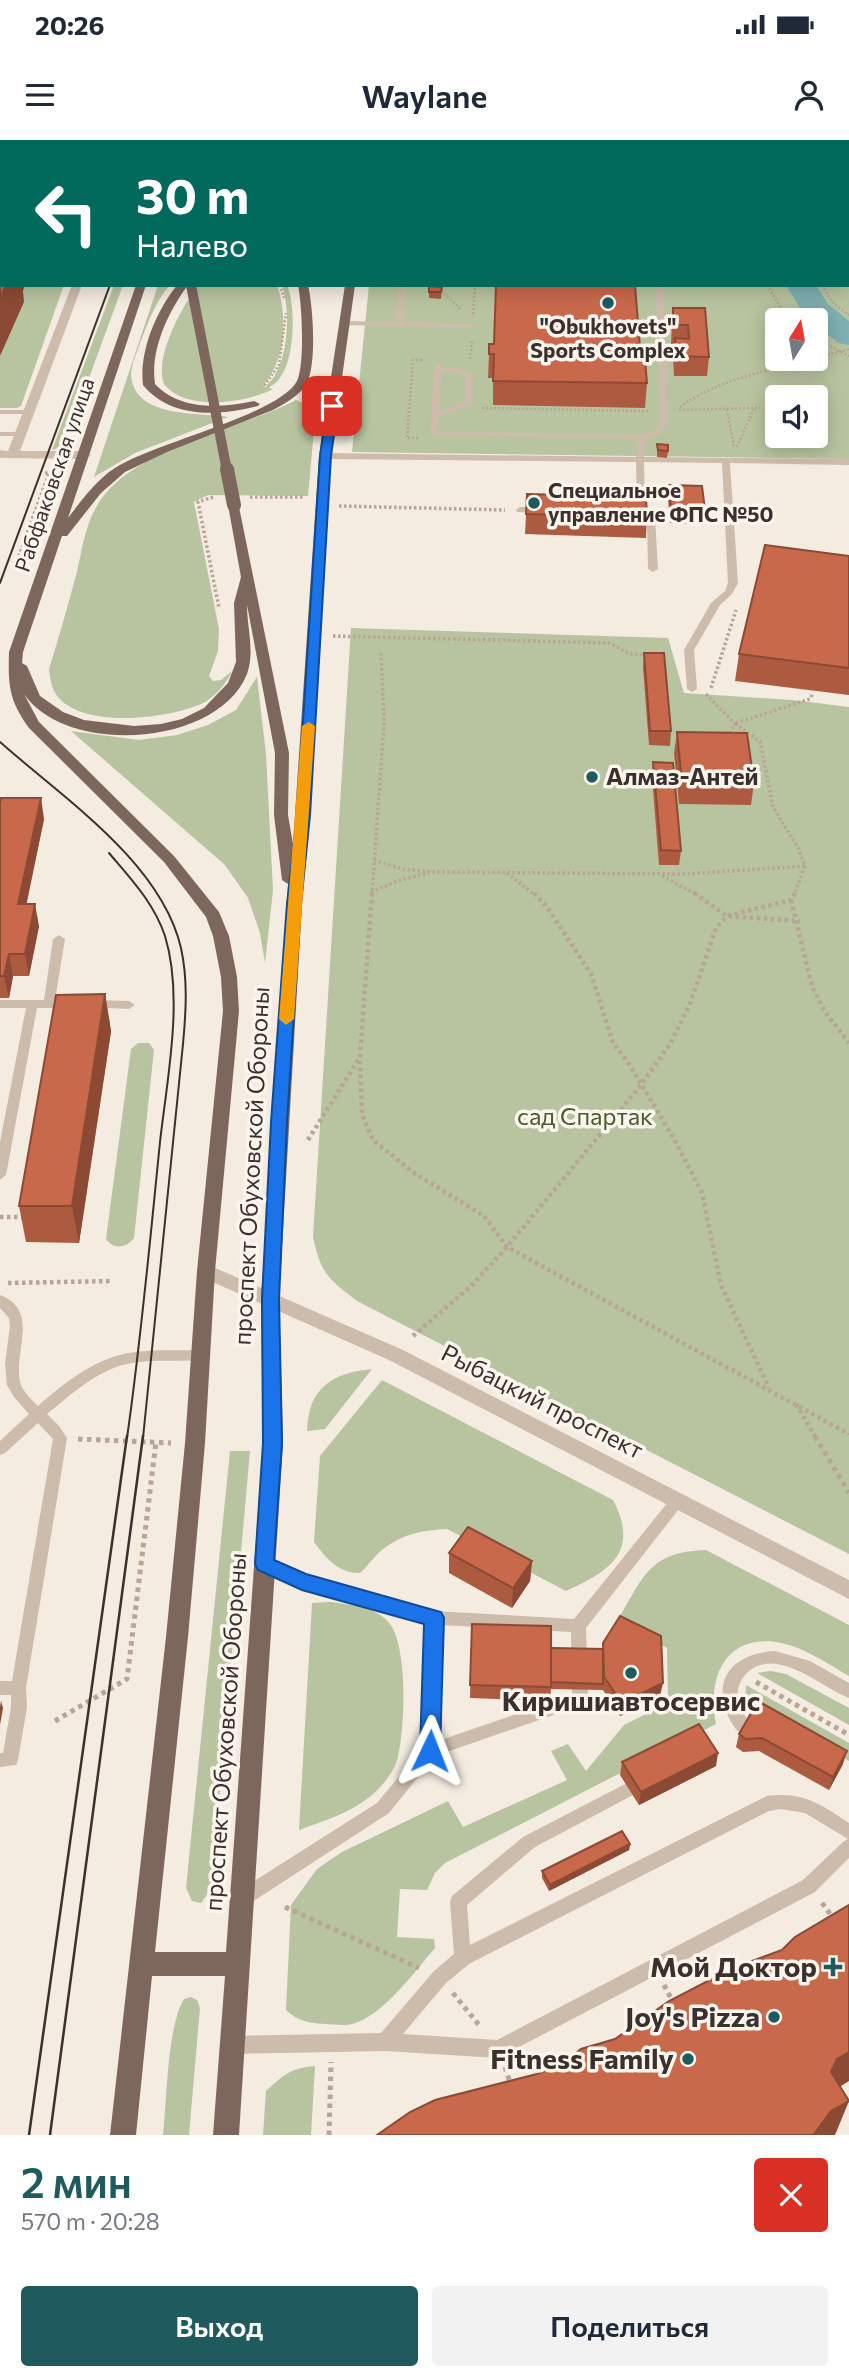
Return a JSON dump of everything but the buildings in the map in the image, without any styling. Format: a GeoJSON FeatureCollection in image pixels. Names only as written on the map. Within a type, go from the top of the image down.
{"type":"FeatureCollection","features":[{"type":"Feature","properties":{"kind":"main road","name":"Рабфаковская улица"},"geometry":{"type":"LineString","coordinates":[[140,287],[16,652],[15,688],[17,703],[34,725],[169,859],[213,916],[221,936]]}},
{"type":"Feature","properties":{"kind":"main road"},"geometry":{"type":"LineString","coordinates":[[181,287],[175,293],[166,313],[147,370],[149,385],[160,397],[190,407],[242,407],[276,395],[304,363]]}},
{"type":"Feature","properties":{"kind":"main road"},"geometry":{"type":"LineString","coordinates":[[191,287],[282,753],[281,815],[294,904]]}},
{"type":"Feature","properties":{"kind":"main road"},"geometry":{"type":"LineString","coordinates":[[55,543],[97,488],[120,469],[283,400],[301,384],[306,373],[304,363],[310,320],[303,287]]}},
{"type":"Feature","properties":{"kind":"main road","name":"проспект Обуховской Обороны"},"geometry":{"type":"LineString","coordinates":[[226,2135],[272,1443],[270,1299],[294,904],[303,815],[325,456],[350,287]]}},
{"type":"Feature","properties":{"kind":"main road"},"geometry":{"type":"LineString","coordinates":[[16,652],[28,691],[39,704],[74,723],[129,731],[189,721],[204,715],[226,696],[246,657],[240,603],[248,576]]}},
{"type":"Feature","properties":{"kind":"main road","name":"проспект Обуховской Обороны"},"geometry":{"type":"LineString","coordinates":[[123,2135],[177,1637],[195,1443],[206,1271],[231,1011],[229,978],[221,936]]}},
{"type":"Feature","properties":{"kind":"main road"},"geometry":{"type":"LineString","coordinates":[[143,1964],[239,1964]]}},
{"type":"Feature","properties":{"kind":"street"},"geometry":{"type":"LineString","coordinates":[[6,454],[21,434],[76,287]]}},
{"type":"Feature","properties":{"kind":"street"},"geometry":{"type":"LineString","coordinates":[[6,454],[85,455]]}},
{"type":"Feature","properties":{"kind":"street","name":"Рыбацкий проспект"},"geometry":{"type":"LineString","coordinates":[[206,1271],[396,1355],[849,1590]]}},
{"type":"Feature","properties":{"kind":"lane"},"geometry":{"type":"LineString","coordinates":[[399,324],[403,287]]}},
{"type":"Feature","properties":{"kind":"lane"},"geometry":{"type":"LineString","coordinates":[[435,416],[468,403],[469,375],[457,370],[438,368],[433,433],[642,437],[662,430],[664,412],[660,287]]}},
{"type":"Feature","properties":{"kind":"lane"},"geometry":{"type":"LineString","coordinates":[[345,323],[473,324]]}},
{"type":"Feature","properties":{"kind":"lane"},"geometry":{"type":"LineString","coordinates":[[0,412],[29,412]]}},
{"type":"Feature","properties":{"kind":"lane"},"geometry":{"type":"LineString","coordinates":[[0,434],[21,434]]}},
{"type":"Feature","properties":{"kind":"lane"},"geometry":{"type":"LineString","coordinates":[[475,434],[476,458]]}},
{"type":"Feature","properties":{"kind":"lane"},"geometry":{"type":"LineString","coordinates":[[641,512],[642,437]]}},
{"type":"Feature","properties":{"kind":"lane"},"geometry":{"type":"LineString","coordinates":[[325,456],[849,462]]}},
{"type":"Feature","properties":{"kind":"lane"},"geometry":{"type":"LineString","coordinates":[[692,689],[689,650],[716,603],[729,592],[733,583],[726,461]]}},
{"type":"Feature","properties":{"kind":"lane"},"geometry":{"type":"LineString","coordinates":[[520,510],[547,510]]}},
{"type":"Feature","properties":{"kind":"lane"},"geometry":{"type":"LineString","coordinates":[[627,512],[641,512],[651,518],[653,569]]}},
{"type":"Feature","properties":{"kind":"lane"},"geometry":{"type":"LineString","coordinates":[[49,1004],[59,939]]}},
{"type":"Feature","properties":{"kind":"lane"},"geometry":{"type":"LineString","coordinates":[[0,1003],[129,1005]]}},
{"type":"Feature","properties":{"kind":"lane"},"geometry":{"type":"LineString","coordinates":[[0,1175],[32,1004]]}},
{"type":"Feature","properties":{"kind":"lane"},"geometry":{"type":"LineString","coordinates":[[0,1300],[13,1310],[17,1327],[11,1374],[16,1393],[41,1414],[60,1438],[18,1688],[19,1707],[10,1760],[0,1760]]}},
{"type":"Feature","properties":{"kind":"lane"},"geometry":{"type":"LineString","coordinates":[[0,1449],[84,1378],[105,1365],[138,1358],[200,1356]]}},
{"type":"Feature","properties":{"kind":"lane"},"geometry":{"type":"LineString","coordinates":[[243,1898],[383,1808],[430,1751],[580,1699],[578,1626],[677,1501]]}},
{"type":"Feature","properties":{"kind":"lane"},"geometry":{"type":"LineString","coordinates":[[265,1564],[302,1581],[434,1618],[578,1626]]}},
{"type":"Feature","properties":{"kind":"lane"},"geometry":{"type":"LineString","coordinates":[[430,1751],[434,1618]]}},
{"type":"Feature","properties":{"kind":"lane"},"geometry":{"type":"LineString","coordinates":[[746,1730],[734,1717],[729,1702],[730,1684],[737,1671],[754,1659],[774,1657],[795,1661],[849,1691]]}},
{"type":"Feature","properties":{"kind":"lane"},"geometry":{"type":"LineString","coordinates":[[0,1688],[18,1688]]}},
{"type":"Feature","properties":{"kind":"lane"},"geometry":{"type":"LineString","coordinates":[[463,1958],[458,1902],[529,1842],[629,1789]]}},
{"type":"Feature","properties":{"kind":"lane"},"geometry":{"type":"LineString","coordinates":[[385,2042],[440,1977],[463,1958],[767,1804],[786,1799],[808,1805],[849,1832]]}},
{"type":"Feature","properties":{"kind":"lane"},"geometry":{"type":"LineString","coordinates":[[233,2045],[385,2042],[498,2049],[809,1886],[849,1847]]}},
{"type":"Feature","properties":{"kind":"path"},"geometry":{"type":"LineString","coordinates":[[276,385],[265,385],[276,371],[284,336],[286,311],[280,287]]}},
{"type":"Feature","properties":{"kind":"path"},"geometry":{"type":"LineString","coordinates":[[438,287],[473,324]]}},
{"type":"Feature","properties":{"kind":"path"},"geometry":{"type":"LineString","coordinates":[[475,287],[470,361],[475,368]]}},
{"type":"Feature","properties":{"kind":"path"},"geometry":{"type":"LineString","coordinates":[[768,287],[781,308]]}},
{"type":"Feature","properties":{"kind":"path"},"geometry":{"type":"LineString","coordinates":[[823,287],[833,303],[849,315]]}},
{"type":"Feature","properties":{"kind":"path"},"geometry":{"type":"LineString","coordinates":[[828,346],[849,356]]}},
{"type":"Feature","properties":{"kind":"path"},"geometry":{"type":"LineString","coordinates":[[828,354],[849,349]]}},
{"type":"Feature","properties":{"kind":"path"},"geometry":{"type":"LineString","coordinates":[[678,410],[691,397],[771,371]]}},
{"type":"Feature","properties":{"kind":"path"},"geometry":{"type":"LineString","coordinates":[[480,408],[664,412],[760,408]]}},
{"type":"Feature","properties":{"kind":"path"},"geometry":{"type":"LineString","coordinates":[[735,451],[754,408]]}},
{"type":"Feature","properties":{"kind":"path"},"geometry":{"type":"LineString","coordinates":[[17,561],[49,473],[41,473]]}},
{"type":"Feature","properties":{"kind":"path"},"geometry":{"type":"LineString","coordinates":[[338,506],[520,510]]}},
{"type":"Feature","properties":{"kind":"path"},"geometry":{"type":"LineString","coordinates":[[332,636],[609,643],[630,654],[673,655],[670,659],[688,663]]}},
{"type":"Feature","properties":{"kind":"path"},"geometry":{"type":"LineString","coordinates":[[381,652],[384,723],[360,1057],[362,1115],[373,1140],[414,1173],[484,1216],[507,1247],[849,1434]]}},
{"type":"Feature","properties":{"kind":"path"},"geometry":{"type":"LineString","coordinates":[[413,1336],[471,1286],[507,1247],[641,1085],[670,1044],[690,1004],[716,928],[727,916],[791,900],[800,885],[805,866],[793,838],[773,807],[760,741],[735,724],[705,693],[692,689]]}},
{"type":"Feature","properties":{"kind":"path"},"geometry":{"type":"LineString","coordinates":[[724,742],[735,724],[810,699],[813,693]]}},
{"type":"Feature","properties":{"kind":"path"},"geometry":{"type":"LineString","coordinates":[[374,860],[402,869],[433,872],[659,874],[805,866]]}},
{"type":"Feature","properties":{"kind":"path"},"geometry":{"type":"LineString","coordinates":[[371,892],[400,880],[433,872]]}},
{"type":"Feature","properties":{"kind":"path"},"geometry":{"type":"LineString","coordinates":[[507,873],[531,890],[547,907],[591,974],[613,1042],[641,1085],[702,1193],[721,1285],[770,1389]]}},
{"type":"Feature","properties":{"kind":"path"},"geometry":{"type":"LineString","coordinates":[[659,874],[708,900],[727,916],[800,921]]}},
{"type":"Feature","properties":{"kind":"path"},"geometry":{"type":"LineString","coordinates":[[791,900],[800,921],[809,978],[826,1014],[849,1043]]}},
{"type":"Feature","properties":{"kind":"path"},"geometry":{"type":"LineString","coordinates":[[308,1140],[360,1057]]}},
{"type":"Feature","properties":{"kind":"path"},"geometry":{"type":"LineString","coordinates":[[0,1217],[31,1217]]}},
{"type":"Feature","properties":{"kind":"path"},"geometry":{"type":"LineString","coordinates":[[0,1283],[113,1281]]}},
{"type":"Feature","properties":{"kind":"path"},"geometry":{"type":"LineString","coordinates":[[795,1403],[849,1493]]}},
{"type":"Feature","properties":{"kind":"path"},"geometry":{"type":"LineString","coordinates":[[60,1438],[171,1443]]}},
{"type":"Feature","properties":{"kind":"path"},"geometry":{"type":"LineString","coordinates":[[55,1721],[127,1679],[156,1442]]}},
{"type":"Feature","properties":{"kind":"path"},"geometry":{"type":"LineString","coordinates":[[737,1671],[849,1735]]}},
{"type":"Feature","properties":{"kind":"path"},"geometry":{"type":"LineString","coordinates":[[809,1886],[838,1925]]}},
{"type":"Feature","properties":{"kind":"path"},"geometry":{"type":"LineString","coordinates":[[285,1907],[418,1968]]}},
{"type":"Feature","properties":{"kind":"path"},"geometry":{"type":"LineString","coordinates":[[654,1966],[680,2015]]}},
{"type":"Feature","properties":{"kind":"path"},"geometry":{"type":"LineString","coordinates":[[329,2135],[332,2045]]}},
{"type":"Feature","properties":{"kind":"path"},"geometry":{"type":"LineString","coordinates":[[501,2095],[513,2091]]}},
{"type":"Feature","properties":{"kind":"green space"},"geometry":{"type":"Polygon","coordinates":[[[24,287],[63,287],[21,406],[17,408],[0,408],[0,356],[24,287]]]}},
{"type":"Feature","properties":{"kind":"green space"},"geometry":{"type":"Polygon","coordinates":[[[113,287],[122,287],[66,441],[62,447],[52,450],[113,287]]]}},
{"type":"Feature","properties":{"kind":"green space"},"geometry":{"type":"Polygon","coordinates":[[[157,287],[168,287],[152,313],[134,359],[131,375],[135,389],[143,399],[170,411],[228,417],[135,453],[94,477],[157,287]]]}},
{"type":"Feature","properties":{"kind":"green space"},"geometry":{"type":"Polygon","coordinates":[[[197,287],[278,287],[283,311],[283,338],[271,376],[263,386],[273,389],[232,401],[201,402],[174,393],[164,384],[162,373],[166,347],[197,287]]]}},
{"type":"Feature","properties":{"kind":"green space"},"geometry":{"type":"Polygon","coordinates":[[[283,287],[288,287],[292,309],[292,341],[285,370],[278,381],[269,387],[267,385],[280,365],[284,352],[287,323],[283,287]]]}},
{"type":"Feature","properties":{"kind":"green space","name":"\"Obukhovets\" Sports Complex"},"geometry":{"type":"Polygon","coordinates":[[[369,287],[849,287],[849,459],[352,452],[369,287]]]}},
{"type":"Feature","properties":{"kind":"green space"},"geometry":{"type":"Polygon","coordinates":[[[296,400],[316,408],[308,496],[208,495],[194,502],[219,629],[218,651],[209,676],[213,681],[221,680],[232,671],[224,685],[203,703],[169,714],[147,717],[102,717],[65,704],[54,691],[49,669],[87,529],[97,506],[112,486],[159,455],[296,400]]]}},
{"type":"Feature","properties":{"kind":"green space","name":"сад Спартак"},"geometry":{"type":"Polygon","coordinates":[[[351,628],[668,638],[684,693],[793,700],[849,707],[849,1554],[357,1301],[332,1280],[323,1267],[313,1237],[351,628]]]}},
{"type":"Feature","properties":{"kind":"green space"},"geometry":{"type":"Polygon","coordinates":[[[257,677],[266,754],[273,890],[265,963],[260,933],[248,898],[225,865],[71,731],[139,740],[177,735],[208,725],[236,710],[257,677]]]}},
{"type":"Feature","properties":{"kind":"green space"},"geometry":{"type":"Polygon","coordinates":[[[138,1043],[149,1043],[154,1050],[134,1238],[128,1244],[116,1246],[106,1239],[131,1049],[138,1043]]]}},
{"type":"Feature","properties":{"kind":"green space"},"geometry":{"type":"Polygon","coordinates":[[[372,1369],[325,1429],[307,1431],[312,1404],[325,1385],[345,1374],[372,1369]]]}},
{"type":"Feature","properties":{"kind":"green space"},"geometry":{"type":"Polygon","coordinates":[[[382,1380],[613,1500],[621,1518],[623,1533],[622,1546],[616,1557],[596,1576],[566,1591],[447,1529],[406,1536],[390,1544],[360,1573],[339,1568],[314,1542],[320,1456],[382,1380]]]}},
{"type":"Feature","properties":{"kind":"green space"},"geometry":{"type":"Polygon","coordinates":[[[230,1451],[250,1451],[211,1889],[201,1903],[192,1901],[186,1888],[230,1451]]]}},
{"type":"Feature","properties":{"kind":"green space"},"geometry":{"type":"Polygon","coordinates":[[[706,1550],[849,1625],[849,1676],[800,1649],[778,1643],[759,1642],[743,1646],[731,1654],[721,1667],[715,1683],[716,1724],[445,1863],[435,1873],[427,1890],[400,1889],[397,1937],[434,1939],[435,1948],[397,1992],[375,2012],[352,2024],[342,2025],[308,2022],[286,2010],[291,1905],[317,1869],[342,1852],[448,1801],[463,1827],[567,1780],[551,1751],[568,1744],[586,1771],[624,1725],[668,1703],[667,1648],[617,1621],[642,1580],[659,1562],[671,1556],[706,1550]]]}},
{"type":"Feature","properties":{"kind":"green space"},"geometry":{"type":"Polygon","coordinates":[[[331,1602],[371,1610],[385,1618],[396,1636],[403,1688],[400,1742],[392,1772],[378,1790],[358,1805],[299,1830],[312,1603],[331,1602]]]}},
{"type":"Feature","properties":{"kind":"green space"},"geometry":{"type":"Polygon","coordinates":[[[771,1671],[786,1674],[849,1708],[849,1725],[757,1673],[771,1671]]]}},
{"type":"Feature","properties":{"kind":"green space"},"geometry":{"type":"Polygon","coordinates":[[[746,1685],[849,1743],[849,1761],[745,1704],[746,1685]]]}},
{"type":"Feature","properties":{"kind":"green space"},"geometry":{"type":"Polygon","coordinates":[[[191,1997],[197,2000],[200,2008],[189,2135],[163,2135],[174,2027],[184,1999],[191,1997]]]}},
{"type":"Feature","properties":{"kind":"green space"},"geometry":{"type":"Polygon","coordinates":[[[315,2066],[311,2135],[263,2135],[266,2091],[288,2073],[315,2066]]]}},
{"type":"Feature","properties":{"kind":"waterway"},"geometry":{"type":"LineString","coordinates":[[802,287],[816,310],[849,336]]}},
{"type":"Feature","properties":{"kind":"tram line"},"geometry":{"type":"LineString","coordinates":[[0,583],[109,287]]}},
{"type":"Feature","properties":{"kind":"tram line"},"geometry":{"type":"LineString","coordinates":[[0,742],[80,809],[132,860],[153,887],[170,917],[181,948],[186,1008],[143,1438]]}},
{"type":"Feature","properties":{"kind":"tram line"},"geometry":{"type":"LineString","coordinates":[[109,853],[141,892],[155,913],[165,936],[171,960],[174,1012],[127,1438]]}},
{"type":"Feature","properties":{"kind":"tram line"},"geometry":{"type":"LineString","coordinates":[[29,2135],[127,1436]]}},
{"type":"Feature","properties":{"kind":"tram line"},"geometry":{"type":"LineString","coordinates":[[50,2135],[143,1436]]}},
{"type":"Feature","properties":{"kind":"slow traffic"},"geometry":{"type":"LineString","coordinates":[[286,1019],[309,726]]}},
{"type":"Feature","properties":{"kind":"place","name":"\"Obukhovets\" Sports Complex"},"geometry":{"type":"Point","coordinates":[608,303]}},
{"type":"Feature","properties":{"kind":"place","name":"Специальное управление ФПС №50"},"geometry":{"type":"Point","coordinates":[534,503]}},
{"type":"Feature","properties":{"kind":"place","name":"Алмаз-Антей"},"geometry":{"type":"Point","coordinates":[592,777]}},
{"type":"Feature","properties":{"kind":"place","name":"Киришиавтосервис"},"geometry":{"type":"Point","coordinates":[631,1673]}},
{"type":"Feature","properties":{"kind":"place","name":"Мой Доктор"},"geometry":{"type":"Point","coordinates":[833,1967]}},
{"type":"Feature","properties":{"kind":"place","name":"Joy's Pizza"},"geometry":{"type":"Point","coordinates":[774,2017]}},
{"type":"Feature","properties":{"kind":"place","name":"Fitness Family"},"geometry":{"type":"Point","coordinates":[688,2059]}},
{"type":"Feature","properties":{"kind":"route"},"geometry":{"type":"LineString","coordinates":[[332,406],[325,456],[303,815],[279,1122],[270,1299],[272,1443],[265,1564],[302,1581],[434,1618],[430,1751]]}}]}
